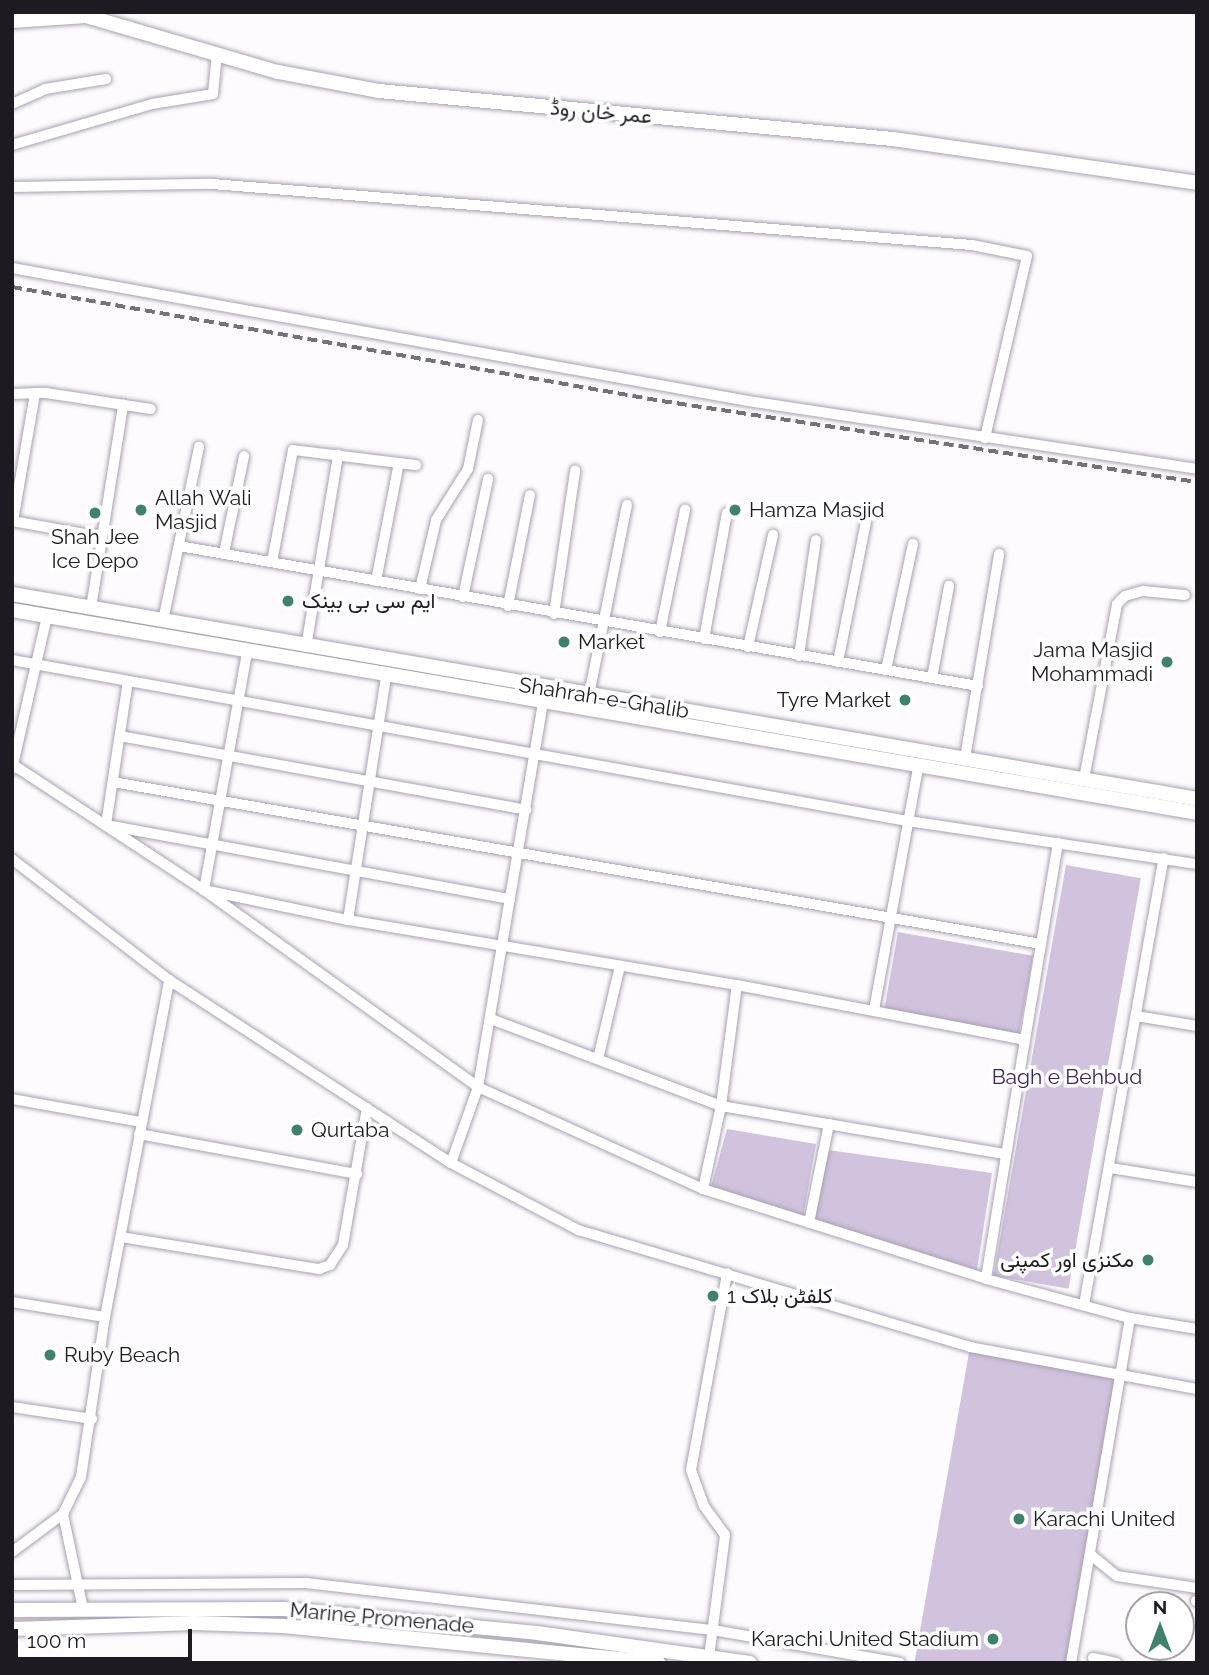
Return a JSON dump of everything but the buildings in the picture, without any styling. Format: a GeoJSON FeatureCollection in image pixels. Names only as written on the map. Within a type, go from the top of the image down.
{"type":"FeatureCollection","features":[{"type":"Feature","properties":{"kind":"main road","name":"عمر خان روڈ"},"geometry":{"type":"LineString","coordinates":[[12,20],[86,16],[278,72],[379,91],[893,139],[1197,183]]}},
{"type":"Feature","properties":{"kind":"main road","name":"Shahrah-e-Ghalib"},"geometry":{"type":"LineString","coordinates":[[12,594],[306,647],[1197,799]]}},
{"type":"Feature","properties":{"kind":"main road","name":"Shahrah-e-Ghalib"},"geometry":{"type":"LineString","coordinates":[[12,610],[543,704],[1197,813]]}},
{"type":"Feature","properties":{"kind":"main road","name":"Marine Promenade"},"geometry":{"type":"LineString","coordinates":[[12,1610],[196,1607],[374,1616],[750,1663]]}},
{"type":"Feature","properties":{"kind":"main road","name":"Marine Promenade"},"geometry":{"type":"LineString","coordinates":[[12,1629],[195,1623],[283,1626],[658,1663]]}},
{"type":"Feature","properties":{"kind":"street"},"geometry":{"type":"LineString","coordinates":[[12,145],[152,104],[213,94],[216,54]]}},
{"type":"Feature","properties":{"kind":"street"},"geometry":{"type":"LineString","coordinates":[[12,104],[45,89],[106,79]]}},
{"type":"Feature","properties":{"kind":"street"},"geometry":{"type":"LineString","coordinates":[[12,187],[212,184],[972,245],[1027,256],[985,438]]}},
{"type":"Feature","properties":{"kind":"street"},"geometry":{"type":"LineString","coordinates":[[12,268],[748,401],[1197,469]]}},
{"type":"Feature","properties":{"kind":"street"},"geometry":{"type":"LineString","coordinates":[[36,393],[12,521],[102,537]]}},
{"type":"Feature","properties":{"kind":"street"},"geometry":{"type":"LineString","coordinates":[[12,394],[36,393],[151,409]]}},
{"type":"Feature","properties":{"kind":"street"},"geometry":{"type":"LineString","coordinates":[[91,608],[123,405]]}},
{"type":"Feature","properties":{"kind":"street"},"geometry":{"type":"LineString","coordinates":[[420,589],[436,520],[468,469],[478,420]]}},
{"type":"Feature","properties":{"kind":"street"},"geometry":{"type":"LineString","coordinates":[[163,621],[199,447]]}},
{"type":"Feature","properties":{"kind":"street"},"geometry":{"type":"LineString","coordinates":[[272,562],[291,452],[338,455],[416,466]]}},
{"type":"Feature","properties":{"kind":"street"},"geometry":{"type":"LineString","coordinates":[[306,647],[338,455]]}},
{"type":"Feature","properties":{"kind":"street"},"geometry":{"type":"LineString","coordinates":[[224,553],[244,456]]}},
{"type":"Feature","properties":{"kind":"street"},"geometry":{"type":"LineString","coordinates":[[376,581],[399,463]]}},
{"type":"Feature","properties":{"kind":"street"},"geometry":{"type":"LineString","coordinates":[[554,614],[575,471]]}},
{"type":"Feature","properties":{"kind":"street"},"geometry":{"type":"LineString","coordinates":[[463,597],[488,479]]}},
{"type":"Feature","properties":{"kind":"street"},"geometry":{"type":"LineString","coordinates":[[508,606],[530,495]]}},
{"type":"Feature","properties":{"kind":"street"},"geometry":{"type":"LineString","coordinates":[[589,695],[627,505]]}},
{"type":"Feature","properties":{"kind":"street"},"geometry":{"type":"LineString","coordinates":[[660,632],[685,510]]}},
{"type":"Feature","properties":{"kind":"street"},"geometry":{"type":"LineString","coordinates":[[704,639],[727,513]]}},
{"type":"Feature","properties":{"kind":"street"},"geometry":{"type":"LineString","coordinates":[[838,662],[866,522]]}},
{"type":"Feature","properties":{"kind":"street"},"geometry":{"type":"LineString","coordinates":[[748,647],[773,535]]}},
{"type":"Feature","properties":{"kind":"street"},"geometry":{"type":"LineString","coordinates":[[799,656],[816,540]]}},
{"type":"Feature","properties":{"kind":"street"},"geometry":{"type":"LineString","coordinates":[[886,670],[913,544]]}},
{"type":"Feature","properties":{"kind":"street"},"geometry":{"type":"LineString","coordinates":[[179,546],[508,606],[978,686]]}},
{"type":"Feature","properties":{"kind":"street"},"geometry":{"type":"LineString","coordinates":[[965,758],[999,554]]}},
{"type":"Feature","properties":{"kind":"street"},"geometry":{"type":"LineString","coordinates":[[932,678],[949,586]]}},
{"type":"Feature","properties":{"kind":"street"},"geometry":{"type":"LineString","coordinates":[[1084,779],[1118,604],[1125,596],[1143,591],[1185,595]]}},
{"type":"Feature","properties":{"kind":"street"},"geometry":{"type":"LineString","coordinates":[[47,616],[13,766],[204,890],[478,1087],[703,1189],[986,1279],[1130,1318],[1197,1329]]}},
{"type":"Feature","properties":{"kind":"street"},"geometry":{"type":"LineString","coordinates":[[204,890],[247,653]]}},
{"type":"Feature","properties":{"kind":"street"},"geometry":{"type":"LineString","coordinates":[[12,660],[908,821],[1197,864]]}},
{"type":"Feature","properties":{"kind":"street"},"geometry":{"type":"LineString","coordinates":[[348,920],[386,677]]}},
{"type":"Feature","properties":{"kind":"street"},"geometry":{"type":"LineString","coordinates":[[106,825],[128,681]]}},
{"type":"Feature","properties":{"kind":"street"},"geometry":{"type":"LineString","coordinates":[[451,1163],[478,1087],[543,704]]}},
{"type":"Feature","properties":{"kind":"street"},"geometry":{"type":"LineString","coordinates":[[120,736],[370,779],[526,810]]}},
{"type":"Feature","properties":{"kind":"street"},"geometry":{"type":"LineString","coordinates":[[874,1010],[918,767]]}},
{"type":"Feature","properties":{"kind":"street"},"geometry":{"type":"LineString","coordinates":[[113,782],[1041,944]]}},
{"type":"Feature","properties":{"kind":"street"},"geometry":{"type":"LineString","coordinates":[[106,825],[510,899]]}},
{"type":"Feature","properties":{"kind":"street"},"geometry":{"type":"LineString","coordinates":[[986,1279],[1058,843]]}},
{"type":"Feature","properties":{"kind":"street"},"geometry":{"type":"LineString","coordinates":[[1084,1305],[1111,1168],[1164,858]]}},
{"type":"Feature","properties":{"kind":"street"},"geometry":{"type":"LineString","coordinates":[[12,859],[169,980],[451,1163],[578,1230],[970,1347],[1197,1389]]}},
{"type":"Feature","properties":{"kind":"street"},"geometry":{"type":"LineString","coordinates":[[204,890],[348,920],[737,985],[1025,1040]]}},
{"type":"Feature","properties":{"kind":"street"},"geometry":{"type":"LineString","coordinates":[[598,1059],[620,966]]}},
{"type":"Feature","properties":{"kind":"street"},"geometry":{"type":"LineString","coordinates":[[12,1552],[62,1514],[82,1477],[105,1317],[169,980]]}},
{"type":"Feature","properties":{"kind":"street"},"geometry":{"type":"LineString","coordinates":[[703,1189],[721,1106],[737,985]]}},
{"type":"Feature","properties":{"kind":"street"},"geometry":{"type":"LineString","coordinates":[[1136,1016],[1197,1026]]}},
{"type":"Feature","properties":{"kind":"street"},"geometry":{"type":"LineString","coordinates":[[491,1018],[721,1106],[1006,1154]]}},
{"type":"Feature","properties":{"kind":"street"},"geometry":{"type":"LineString","coordinates":[[12,1099],[141,1122]]}},
{"type":"Feature","properties":{"kind":"street"},"geometry":{"type":"LineString","coordinates":[[121,1237],[319,1269],[338,1258],[357,1174],[367,1108]]}},
{"type":"Feature","properties":{"kind":"street"},"geometry":{"type":"LineString","coordinates":[[808,1223],[829,1124]]}},
{"type":"Feature","properties":{"kind":"street"},"geometry":{"type":"LineString","coordinates":[[139,1135],[357,1174]]}},
{"type":"Feature","properties":{"kind":"street"},"geometry":{"type":"LineString","coordinates":[[1111,1168],[1197,1182]]}},
{"type":"Feature","properties":{"kind":"street"},"geometry":{"type":"LineString","coordinates":[[709,1657],[725,1535],[700,1498],[691,1470],[727,1273]]}},
{"type":"Feature","properties":{"kind":"street"},"geometry":{"type":"LineString","coordinates":[[12,1303],[105,1317]]}},
{"type":"Feature","properties":{"kind":"street"},"geometry":{"type":"LineString","coordinates":[[1071,1663],[1123,1375],[1130,1318]]}},
{"type":"Feature","properties":{"kind":"street"},"geometry":{"type":"LineString","coordinates":[[12,1407],[92,1419]]}},
{"type":"Feature","properties":{"kind":"street"},"geometry":{"type":"LineString","coordinates":[[62,1514],[83,1609]]}},
{"type":"Feature","properties":{"kind":"street"},"geometry":{"type":"LineString","coordinates":[[1091,1555],[1118,1576],[1197,1588]]}},
{"type":"Feature","properties":{"kind":"street"},"geometry":{"type":"LineString","coordinates":[[12,1585],[78,1582],[306,1583],[713,1630],[900,1663]]}},
{"type":"Feature","properties":{"kind":"street"},"geometry":{"type":"LineString","coordinates":[[1093,1658],[1116,1663]]}},
{"type":"Feature","properties":{"kind":"green space","name":"Bagh e Behbud"},"geometry":{"type":"Polygon","coordinates":[[[1066,865],[1141,878],[1068,1289],[994,1276],[1066,865]]]}},
{"type":"Feature","properties":{"kind":"green space"},"geometry":{"type":"Polygon","coordinates":[[[898,932],[1033,956],[1019,1034],[884,1010],[898,932]]]}},
{"type":"Feature","properties":{"kind":"green space"},"geometry":{"type":"Polygon","coordinates":[[[727,1129],[816,1144],[802,1223],[709,1194],[727,1129]]]}},
{"type":"Feature","properties":{"kind":"green space"},"geometry":{"type":"Polygon","coordinates":[[[828,1150],[992,1173],[977,1270],[814,1222],[828,1150]]]}},
{"type":"Feature","properties":{"kind":"green space","name":"Karachi United"},"geometry":{"type":"Polygon","coordinates":[[[970,1347],[1124,1374],[1073,1663],[914,1662],[970,1347]]]}},
{"type":"Feature","properties":{"kind":"railway"},"geometry":{"type":"LineString","coordinates":[[12,287],[662,401],[1197,482]]}},
{"type":"Feature","properties":{"kind":"place","name":"Allah Wali Masjid"},"geometry":{"type":"Point","coordinates":[141,510]}},
{"type":"Feature","properties":{"kind":"place","name":"Hamza Masjid"},"geometry":{"type":"Point","coordinates":[735,510]}},
{"type":"Feature","properties":{"kind":"place","name":"Shah Jee Ice Depo"},"geometry":{"type":"Point","coordinates":[95,513]}},
{"type":"Feature","properties":{"kind":"place","name":"ایم سی بی بینک"},"geometry":{"type":"Point","coordinates":[288,601]}},
{"type":"Feature","properties":{"kind":"place","name":"Market"},"geometry":{"type":"Point","coordinates":[564,642]}},
{"type":"Feature","properties":{"kind":"place","name":"Jama Masjid Mohammadi"},"geometry":{"type":"Point","coordinates":[1167,662]}},
{"type":"Feature","properties":{"kind":"place","name":"Tyre Market"},"geometry":{"type":"Point","coordinates":[905,700]}},
{"type":"Feature","properties":{"kind":"place","name":"Qurtaba"},"geometry":{"type":"Point","coordinates":[297,1130]}},
{"type":"Feature","properties":{"kind":"place","name":"مکنزی اور کمپنی"},"geometry":{"type":"Point","coordinates":[1148,1260]}},
{"type":"Feature","properties":{"kind":"place","name":"کلفٹن بلاک 1"},"geometry":{"type":"Point","coordinates":[713,1296]}},
{"type":"Feature","properties":{"kind":"place","name":"Ruby Beach"},"geometry":{"type":"Point","coordinates":[50,1355]}},
{"type":"Feature","properties":{"kind":"place","name":"Karachi United"},"geometry":{"type":"Point","coordinates":[1019,1519]}},
{"type":"Feature","properties":{"kind":"place","name":"Karachi United Stadium"},"geometry":{"type":"Point","coordinates":[993,1639]}}]}
